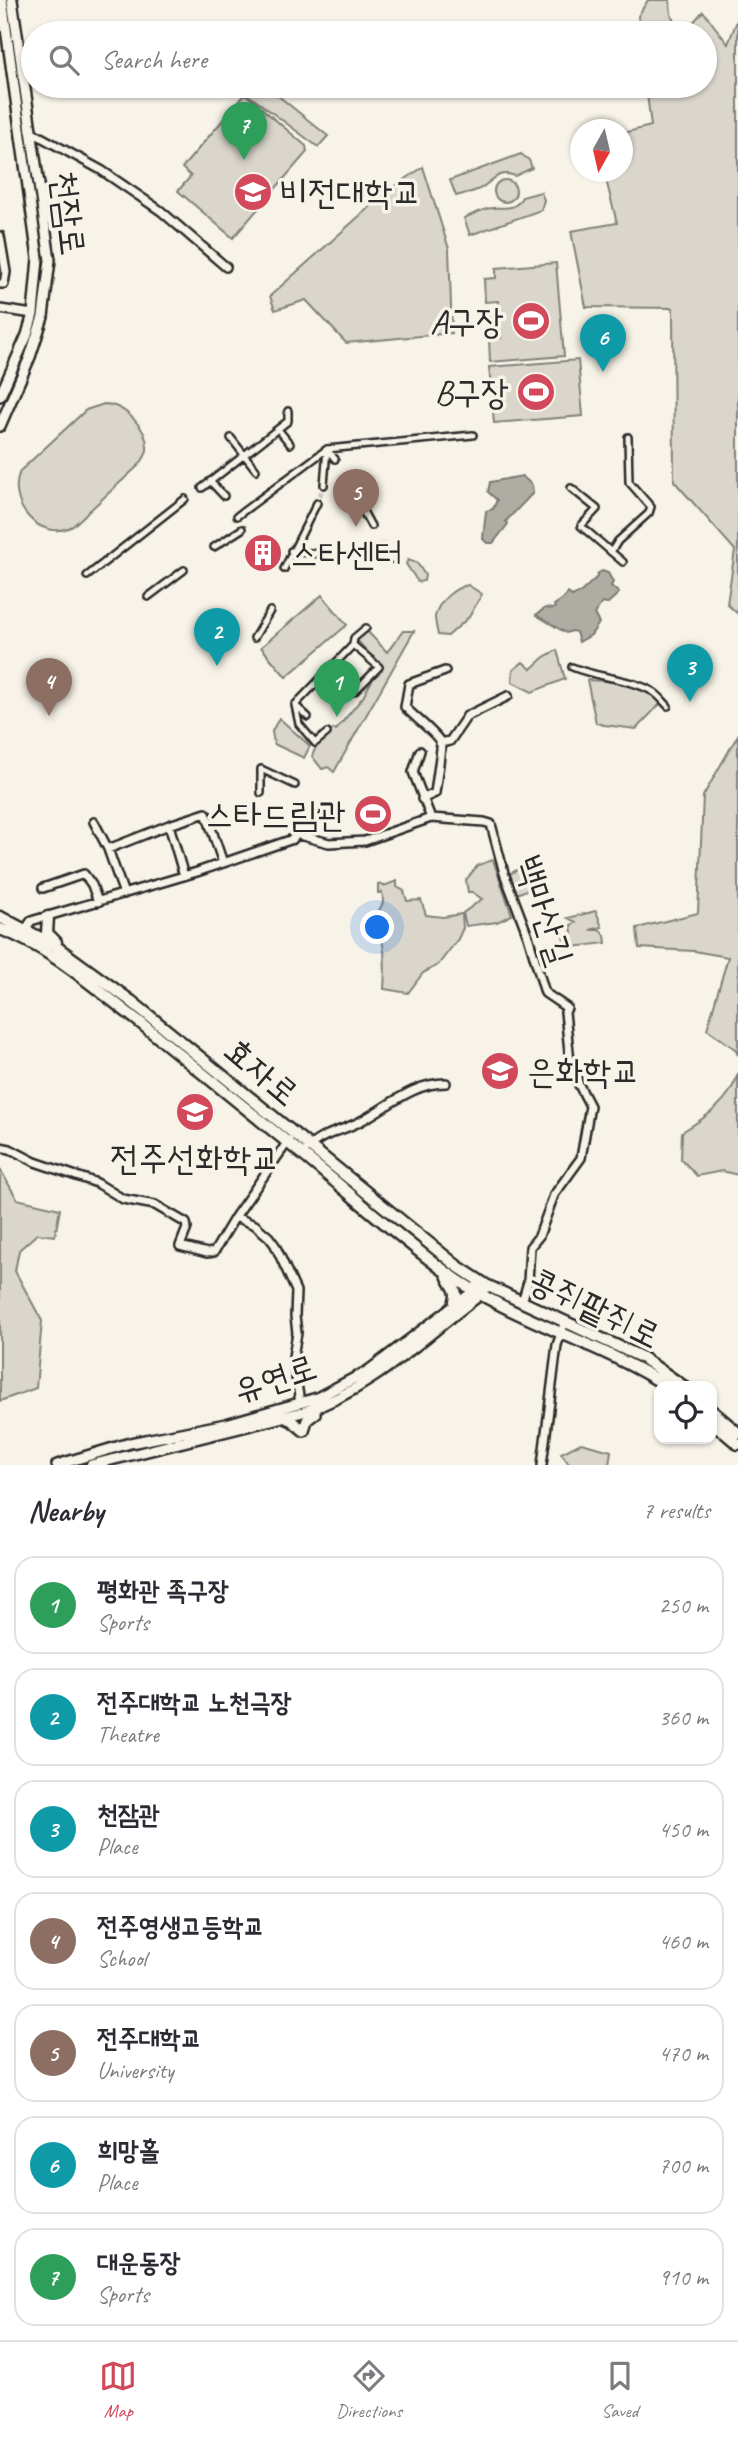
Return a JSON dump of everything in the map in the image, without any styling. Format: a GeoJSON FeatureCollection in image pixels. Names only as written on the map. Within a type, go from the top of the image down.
{"type":"FeatureCollection","features":[{"type":"Feature","properties":{"kind":"main road","name":"효자로"},"geometry":{"type":"LineString","coordinates":[[0,917],[449,1259],[481,1288]]}},
{"type":"Feature","properties":{"kind":"main road"},"geometry":{"type":"LineString","coordinates":[[48,917],[46,929],[57,941],[54,945]]}},
{"type":"Feature","properties":{"kind":"main road","name":"효자로"},"geometry":{"type":"LineString","coordinates":[[0,929],[23,933],[54,945],[146,1012],[290,1138]]}},
{"type":"Feature","properties":{"kind":"main road","name":"효자로"},"geometry":{"type":"LineString","coordinates":[[306,1150],[447,1272],[481,1288]]}},
{"type":"Feature","properties":{"kind":"main road"},"geometry":{"type":"LineString","coordinates":[[447,1272],[447,1278],[456,1295],[455,1305]]}},
{"type":"Feature","properties":{"kind":"main road","name":"콩쥐팥쥐로"},"geometry":{"type":"LineString","coordinates":[[481,1288],[533,1307],[659,1381]]}},
{"type":"Feature","properties":{"kind":"main road","name":"콩쥐팥쥐로"},"geometry":{"type":"LineString","coordinates":[[481,1288],[563,1326],[641,1357],[676,1381]]}},
{"type":"Feature","properties":{"kind":"main road"},"geometry":{"type":"LineString","coordinates":[[481,1288],[523,1308],[533,1307]]}},
{"type":"Feature","properties":{"kind":"main road"},"geometry":{"type":"LineString","coordinates":[[717,1415],[738,1433]]}},
{"type":"Feature","properties":{"kind":"main road"},"geometry":{"type":"LineString","coordinates":[[717,1426],[738,1444]]}},
{"type":"Feature","properties":{"kind":"street","name":"천잠로"},"geometry":{"type":"LineString","coordinates":[[0,396],[27,335],[38,280],[37,245],[2,0]]}},
{"type":"Feature","properties":{"kind":"street","name":"천잠로"},"geometry":{"type":"LineString","coordinates":[[12,0],[21,66]]}},
{"type":"Feature","properties":{"kind":"street","name":"천잠로"},"geometry":{"type":"LineString","coordinates":[[0,426],[39,332],[48,286],[50,260],[25,98]]}},
{"type":"Feature","properties":{"kind":"street"},"geometry":{"type":"LineString","coordinates":[[30,131],[101,170],[161,211],[228,264]]}},
{"type":"Feature","properties":{"kind":"street"},"geometry":{"type":"LineString","coordinates":[[0,236],[6,272],[4,284],[0,284]]}},
{"type":"Feature","properties":{"kind":"street"},"geometry":{"type":"LineString","coordinates":[[0,309],[33,314]]}},
{"type":"Feature","properties":{"kind":"street"},"geometry":{"type":"LineString","coordinates":[[202,488],[288,421],[288,411]]}},
{"type":"Feature","properties":{"kind":"street"},"geometry":{"type":"LineString","coordinates":[[278,429],[290,444]]}},
{"type":"Feature","properties":{"kind":"street"},"geometry":{"type":"LineString","coordinates":[[237,516],[327,449],[473,435]]}},
{"type":"Feature","properties":{"kind":"street"},"geometry":{"type":"LineString","coordinates":[[611,552],[618,541],[649,513],[651,507],[629,482],[628,437]]}},
{"type":"Feature","properties":{"kind":"street"},"geometry":{"type":"LineString","coordinates":[[231,438],[256,470]]}},
{"type":"Feature","properties":{"kind":"street"},"geometry":{"type":"LineString","coordinates":[[327,449],[335,459]]}},
{"type":"Feature","properties":{"kind":"street"},"geometry":{"type":"LineString","coordinates":[[324,485],[327,449]]}},
{"type":"Feature","properties":{"kind":"street"},"geometry":{"type":"LineString","coordinates":[[346,480],[371,526]]}},
{"type":"Feature","properties":{"kind":"street"},"geometry":{"type":"LineString","coordinates":[[211,481],[223,496]]}},
{"type":"Feature","properties":{"kind":"street"},"geometry":{"type":"LineString","coordinates":[[571,488],[597,509],[581,526],[623,562]]}},
{"type":"Feature","properties":{"kind":"street"},"geometry":{"type":"LineString","coordinates":[[87,576],[185,499]]}},
{"type":"Feature","properties":{"kind":"street"},"geometry":{"type":"LineString","coordinates":[[284,569],[317,503]]}},
{"type":"Feature","properties":{"kind":"street"},"geometry":{"type":"LineString","coordinates":[[214,547],[242,529]]}},
{"type":"Feature","properties":{"kind":"street"},"geometry":{"type":"LineString","coordinates":[[377,559],[390,559],[383,548]]}},
{"type":"Feature","properties":{"kind":"street"},"geometry":{"type":"LineString","coordinates":[[291,551],[330,555]]}},
{"type":"Feature","properties":{"kind":"street"},"geometry":{"type":"LineString","coordinates":[[148,597],[184,570]]}},
{"type":"Feature","properties":{"kind":"street"},"geometry":{"type":"LineString","coordinates":[[254,638],[270,611]]}},
{"type":"Feature","properties":{"kind":"street"},"geometry":{"type":"LineString","coordinates":[[295,705],[321,680],[353,645],[354,638],[366,628]]}},
{"type":"Feature","properties":{"kind":"street"},"geometry":{"type":"LineString","coordinates":[[353,645],[379,667],[354,692]]}},
{"type":"Feature","properties":{"kind":"street"},"geometry":{"type":"LineString","coordinates":[[572,667],[593,676],[618,679],[653,691],[668,706]]}},
{"type":"Feature","properties":{"kind":"street"},"geometry":{"type":"LineString","coordinates":[[422,799],[435,793],[436,768],[442,751],[440,743],[405,707],[409,684],[445,671]]}},
{"type":"Feature","properties":{"kind":"street"},"geometry":{"type":"LineString","coordinates":[[321,680],[332,691]]}},
{"type":"Feature","properties":{"kind":"street"},"geometry":{"type":"LineString","coordinates":[[440,743],[450,741],[467,716],[508,695]]}},
{"type":"Feature","properties":{"kind":"street"},"geometry":{"type":"LineString","coordinates":[[295,705],[308,717]]}},
{"type":"Feature","properties":{"kind":"street"},"geometry":{"type":"LineString","coordinates":[[295,705],[303,730],[315,743],[327,733]]}},
{"type":"Feature","properties":{"kind":"street"},"geometry":{"type":"LineString","coordinates":[[420,751],[413,772],[430,818]]}},
{"type":"Feature","properties":{"kind":"street"},"geometry":{"type":"LineString","coordinates":[[261,793],[261,769],[295,785]]}},
{"type":"Feature","properties":{"kind":"street"},"geometry":{"type":"LineString","coordinates":[[23,933],[30,921],[184,876],[299,835],[316,811]]}},
{"type":"Feature","properties":{"kind":"street"},"geometry":{"type":"LineString","coordinates":[[108,849],[206,813],[223,863]]}},
{"type":"Feature","properties":{"kind":"street","name":"백마산길"},"geometry":{"type":"LineString","coordinates":[[299,835],[329,843],[365,841],[430,818],[491,824],[504,873],[528,936],[545,993],[567,1008],[565,1012],[570,1062],[590,1106],[581,1158],[554,1195],[539,1236],[530,1247],[528,1282],[522,1302]]}},
{"type":"Feature","properties":{"kind":"street"},"geometry":{"type":"LineString","coordinates":[[94,822],[108,849],[124,894]]}},
{"type":"Feature","properties":{"kind":"street"},"geometry":{"type":"LineString","coordinates":[[169,825],[184,876]]}},
{"type":"Feature","properties":{"kind":"street"},"geometry":{"type":"LineString","coordinates":[[43,888],[84,874],[92,885],[97,902]]}},
{"type":"Feature","properties":{"kind":"street"},"geometry":{"type":"LineString","coordinates":[[306,1150],[317,1139],[360,1122],[407,1093],[434,1083],[446,1083]]}},
{"type":"Feature","properties":{"kind":"street"},"geometry":{"type":"LineString","coordinates":[[0,1147],[97,1183],[131,1202],[155,1205],[186,1223],[187,1228],[180,1246],[214,1252],[290,1138]]}},
{"type":"Feature","properties":{"kind":"street"},"geometry":{"type":"LineString","coordinates":[[235,1217],[255,1225],[269,1237],[296,1291],[295,1316],[298,1332],[293,1357],[300,1403]]}},
{"type":"Feature","properties":{"kind":"street","name":"유연로"},"geometry":{"type":"LineString","coordinates":[[57,1465],[130,1443],[283,1417],[315,1408],[363,1384],[455,1305],[481,1288]]}},
{"type":"Feature","properties":{"kind":"street","name":"유연로"},"geometry":{"type":"LineString","coordinates":[[91,1465],[262,1419],[317,1398],[398,1354],[481,1288]]}},
{"type":"Feature","properties":{"kind":"street"},"geometry":{"type":"LineString","coordinates":[[542,1465],[563,1326]]}},
{"type":"Feature","properties":{"kind":"street"},"geometry":{"type":"LineString","coordinates":[[283,1417],[304,1431],[307,1420],[315,1413],[315,1408]]}},
{"type":"Feature","properties":{"kind":"shaded area"},"geometry":{"type":"Polygon","coordinates":[[[648,0],[670,0],[674,21],[639,21],[638,16],[648,0]]]}},
{"type":"Feature","properties":{"kind":"shaded area"},"geometry":{"type":"Polygon","coordinates":[[[703,11],[711,21],[694,21],[703,11]]]}},
{"type":"Feature","properties":{"kind":"shaded area"},"geometry":{"type":"Polygon","coordinates":[[[738,18],[738,614],[727,604],[735,550],[674,481],[673,308],[586,307],[571,231],[617,223],[607,182],[633,182],[633,130],[651,126],[648,98],[717,98],[717,29],[728,44],[738,18]]]}},
{"type":"Feature","properties":{"kind":"shaded area"},"geometry":{"type":"Polygon","coordinates":[[[242,98],[250,98],[306,146],[307,152],[233,238],[178,191],[191,176],[182,168],[242,98]]]}},
{"type":"Feature","properties":{"kind":"shaded area"},"geometry":{"type":"Polygon","coordinates":[[[252,98],[281,98],[328,136],[318,147],[252,98]]]}},
{"type":"Feature","properties":{"kind":"shaded area"},"geometry":{"type":"Polygon","coordinates":[[[521,154],[529,160],[532,168],[515,176],[502,174],[478,190],[456,196],[450,180],[521,154]]]}},
{"type":"Feature","properties":{"kind":"shaded area"},"geometry":{"type":"Polygon","coordinates":[[[423,167],[449,249],[452,333],[346,343],[306,300],[275,310],[270,296],[384,194],[423,167]]]}},
{"type":"Feature","properties":{"kind":"shaded area"},"geometry":{"type":"Polygon","coordinates":[[[501,180],[509,180],[516,187],[516,195],[509,202],[501,202],[494,195],[494,187],[501,180]]]}},
{"type":"Feature","properties":{"kind":"shaded area"},"geometry":{"type":"Polygon","coordinates":[[[541,192],[544,200],[541,210],[470,235],[464,218],[489,208],[513,206],[522,197],[541,192]]]}},
{"type":"Feature","properties":{"kind":"shaded area","name":"A구장"},"geometry":{"type":"Polygon","coordinates":[[[556,263],[564,356],[490,362],[489,339],[501,338],[501,333],[488,333],[486,311],[499,310],[498,301],[485,302],[484,279],[496,278],[496,268],[556,263]]]}},
{"type":"Feature","properties":{"kind":"shaded area","name":"B구장"},"geometry":{"type":"Polygon","coordinates":[[[578,360],[583,416],[494,423],[489,367],[578,360]]]}},
{"type":"Feature","properties":{"kind":"shaded area"},"geometry":{"type":"Polygon","coordinates":[[[104,404],[119,408],[140,426],[147,442],[144,458],[73,526],[61,530],[38,525],[22,507],[18,496],[20,471],[86,410],[104,404]]]}},
{"type":"Feature","properties":{"kind":"shaded area"},"geometry":{"type":"Polygon","coordinates":[[[522,476],[532,485],[533,493],[506,521],[508,524],[493,543],[487,543],[483,539],[486,511],[493,509],[497,500],[488,492],[490,482],[522,476]]]}},
{"type":"Feature","properties":{"kind":"shaded area"},"geometry":{"type":"Polygon","coordinates":[[[408,560],[417,563],[425,575],[424,581],[418,582],[406,564],[408,560]]]}},
{"type":"Feature","properties":{"kind":"shaded area"},"geometry":{"type":"Polygon","coordinates":[[[602,571],[608,573],[613,582],[611,586],[619,593],[607,604],[602,603],[594,614],[599,623],[591,635],[579,642],[576,632],[566,633],[536,615],[545,608],[553,609],[568,593],[572,596],[581,592],[602,571]]]}},
{"type":"Feature","properties":{"kind":"shaded area"},"geometry":{"type":"Polygon","coordinates":[[[468,585],[482,594],[469,617],[448,636],[438,635],[435,617],[439,606],[452,592],[468,585]]]}},
{"type":"Feature","properties":{"kind":"shaded area"},"geometry":{"type":"Polygon","coordinates":[[[322,595],[347,625],[286,677],[261,647],[322,595]]]}},
{"type":"Feature","properties":{"kind":"shaded area"},"geometry":{"type":"Polygon","coordinates":[[[366,630],[387,652],[403,631],[414,631],[334,772],[328,767],[322,769],[312,756],[318,742],[333,729],[336,730],[363,697],[380,666],[355,638],[366,630]]]}},
{"type":"Feature","properties":{"kind":"shaded area"},"geometry":{"type":"Polygon","coordinates":[[[557,650],[565,679],[532,692],[512,682],[513,670],[523,662],[531,669],[557,650]]]}},
{"type":"Feature","properties":{"kind":"shaded area"},"geometry":{"type":"Polygon","coordinates":[[[587,680],[617,682],[637,687],[662,702],[636,729],[596,723],[587,680]]]}},
{"type":"Feature","properties":{"kind":"shaded area"},"geometry":{"type":"Polygon","coordinates":[[[279,718],[310,746],[304,758],[274,744],[272,731],[279,718]]]}},
{"type":"Feature","properties":{"kind":"shaded area"},"geometry":{"type":"Polygon","coordinates":[[[738,735],[738,1055],[735,1049],[707,1029],[728,957],[694,951],[639,948],[637,928],[698,913],[703,796],[738,735]]]}},
{"type":"Feature","properties":{"kind":"shaded area"},"geometry":{"type":"Polygon","coordinates":[[[493,860],[512,915],[497,922],[466,926],[463,913],[482,899],[468,892],[466,880],[478,865],[493,860]]]}},
{"type":"Feature","properties":{"kind":"shaded area"},"geometry":{"type":"Polygon","coordinates":[[[521,868],[536,886],[517,894],[509,874],[521,868]]]}},
{"type":"Feature","properties":{"kind":"shaded area"},"geometry":{"type":"Polygon","coordinates":[[[397,881],[397,887],[404,891],[407,901],[421,900],[426,915],[443,917],[462,914],[463,928],[458,939],[438,965],[423,973],[408,993],[384,989],[384,952],[375,916],[383,900],[382,892],[378,893],[378,884],[384,886],[397,881]]]}},
{"type":"Feature","properties":{"kind":"shaded area"},"geometry":{"type":"Polygon","coordinates":[[[596,911],[602,927],[590,930],[600,930],[605,935],[606,943],[565,948],[563,936],[572,933],[571,925],[576,922],[568,918],[596,911]]]}},
{"type":"Feature","properties":{"kind":"shaded area"},"geometry":{"type":"Polygon","coordinates":[[[738,1073],[738,1175],[722,1171],[697,1176],[681,1159],[682,1132],[708,1115],[723,1100],[735,1083],[738,1073]]]}},
{"type":"Feature","properties":{"kind":"shaded area"},"geometry":{"type":"Polygon","coordinates":[[[0,1169],[17,1199],[60,1209],[55,1236],[37,1234],[19,1250],[15,1271],[42,1321],[36,1388],[0,1401],[0,1169]]]}},
{"type":"Feature","properties":{"kind":"shaded area"},"geometry":{"type":"Polygon","coordinates":[[[581,1443],[611,1451],[609,1465],[570,1465],[561,1453],[581,1443]]]}},
{"type":"Feature","properties":{"kind":"tunnel"},"geometry":{"type":"LineString","coordinates":[[317,503],[324,485]]}},
{"type":"Feature","properties":{"kind":"place","name":"대운동장"},"geometry":{"type":"Point","coordinates":[244,160]}},
{"type":"Feature","properties":{"kind":"place","name":"비전대학교"},"geometry":{"type":"Point","coordinates":[253,192]}},
{"type":"Feature","properties":{"kind":"place","name":"A구장"},"geometry":{"type":"Point","coordinates":[531,321]}},
{"type":"Feature","properties":{"kind":"place","name":"희망홀"},"geometry":{"type":"Point","coordinates":[603,372]}},
{"type":"Feature","properties":{"kind":"place","name":"B구장"},"geometry":{"type":"Point","coordinates":[536,392]}},
{"type":"Feature","properties":{"kind":"place","name":"전주대학교"},"geometry":{"type":"Point","coordinates":[356,527]}},
{"type":"Feature","properties":{"kind":"place","name":"스타센터"},"geometry":{"type":"Point","coordinates":[263,553]}},
{"type":"Feature","properties":{"kind":"place","name":"전주대학교 노천극장"},"geometry":{"type":"Point","coordinates":[217,666]}},
{"type":"Feature","properties":{"kind":"place","name":"천잠관"},"geometry":{"type":"Point","coordinates":[690,702]}},
{"type":"Feature","properties":{"kind":"place","name":"전주영생고등학교"},"geometry":{"type":"Point","coordinates":[49,716]}},
{"type":"Feature","properties":{"kind":"place","name":"평화관 족구장"},"geometry":{"type":"Point","coordinates":[337,717]}},
{"type":"Feature","properties":{"kind":"place","name":"스타드림관"},"geometry":{"type":"Point","coordinates":[373,814]}},
{"type":"Feature","properties":{"kind":"place","name":"은화학교"},"geometry":{"type":"Point","coordinates":[500,1071]}},
{"type":"Feature","properties":{"kind":"place","name":"전주선화학교"},"geometry":{"type":"Point","coordinates":[195,1112]}}]}
